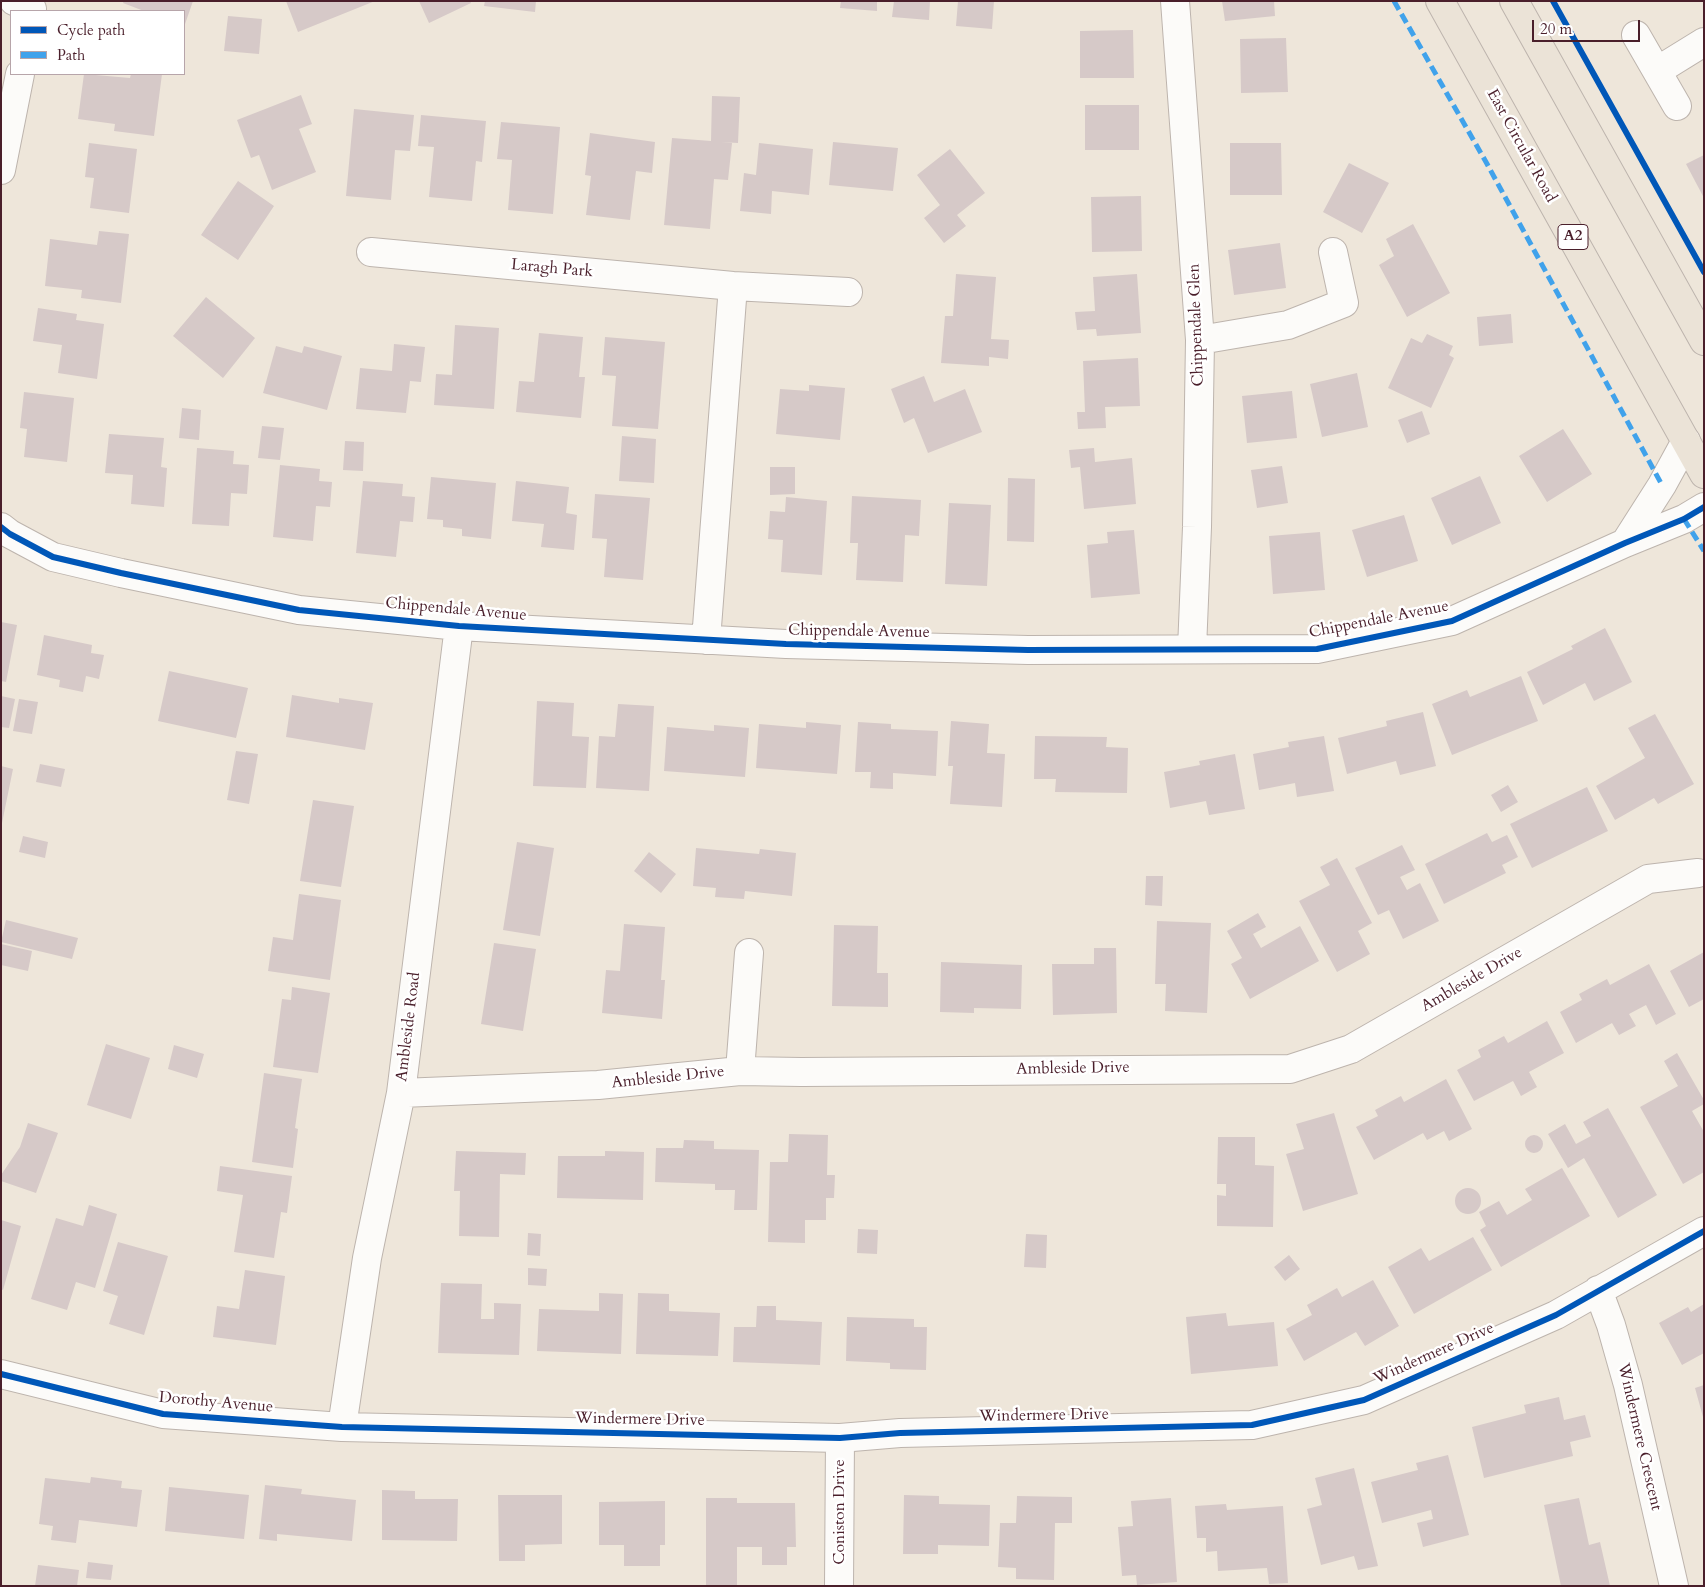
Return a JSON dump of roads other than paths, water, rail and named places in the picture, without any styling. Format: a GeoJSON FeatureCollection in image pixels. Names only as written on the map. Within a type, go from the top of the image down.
{"type":"FeatureCollection","features":[{"type":"Feature","properties":{"kind":"highway","name":"East Circular Road"},"geometry":{"type":"LineString","coordinates":[[1440,1],[1704,474]]}},
{"type":"Feature","properties":{"kind":"highway"},"geometry":{"type":"LineString","coordinates":[[1514,1],[1704,341]]}},
{"type":"Feature","properties":{"kind":"street","name":"Chippendale Glen"},"geometry":{"type":"LineString","coordinates":[[1175,1],[1200,340],[1197,527],[1192,649]]}},
{"type":"Feature","properties":{"kind":"street"},"geometry":{"type":"LineString","coordinates":[[1636,35],[1677,106]]}},
{"type":"Feature","properties":{"kind":"street"},"geometry":{"type":"LineString","coordinates":[[1657,71],[1704,42]]}},
{"type":"Feature","properties":{"kind":"street"},"geometry":{"type":"LineString","coordinates":[[1,170],[20,75]]}},
{"type":"Feature","properties":{"kind":"street","name":"Laragh Park"},"geometry":{"type":"LineString","coordinates":[[372,252],[733,286],[848,292]]}},
{"type":"Feature","properties":{"kind":"street"},"geometry":{"type":"LineString","coordinates":[[1200,340],[1288,325],[1344,304],[1333,252]]}},
{"type":"Feature","properties":{"kind":"street"},"geometry":{"type":"LineString","coordinates":[[706,640],[733,286]]}},
{"type":"Feature","properties":{"kind":"street"},"geometry":{"type":"LineString","coordinates":[[1625,542],[1662,485],[1686,441]]}},
{"type":"Feature","properties":{"kind":"street","name":"Chippendale Avenue"},"geometry":{"type":"LineString","coordinates":[[1,527],[10,534],[53,557],[121,573],[299,610],[459,626],[786,644],[1028,650],[1317,649],[1452,621],[1625,542],[1684,519],[1704,507]]}},
{"type":"Feature","properties":{"kind":"street","name":"Ambleside Road"},"geometry":{"type":"LineString","coordinates":[[342,1427],[367,1258],[401,1093],[459,626]]}},
{"type":"Feature","properties":{"kind":"street","name":"Ambleside Drive"},"geometry":{"type":"LineString","coordinates":[[401,1093],[598,1085],[740,1070],[801,1072],[1290,1069],[1351,1049],[1648,879],[1698,873]]}},
{"type":"Feature","properties":{"kind":"street"},"geometry":{"type":"LineString","coordinates":[[740,1070],[749,954]]}},
{"type":"Feature","properties":{"kind":"street","name":"Windermere Drive"},"geometry":{"type":"LineString","coordinates":[[342,1427],[840,1438],[900,1433],[1252,1425],[1364,1400],[1556,1314],[1704,1231]]}},
{"type":"Feature","properties":{"kind":"street","name":"Windermere Crescent"},"geometry":{"type":"LineString","coordinates":[[1598,1290],[1611,1325],[1628,1385],[1674,1586]]}},
{"type":"Feature","properties":{"kind":"street","name":"Dorothy Avenue"},"geometry":{"type":"LineString","coordinates":[[1,1374],[163,1414],[342,1427]]}},
{"type":"Feature","properties":{"kind":"street","name":"Coniston Drive"},"geometry":{"type":"LineString","coordinates":[[839,1586],[840,1438]]}}]}
